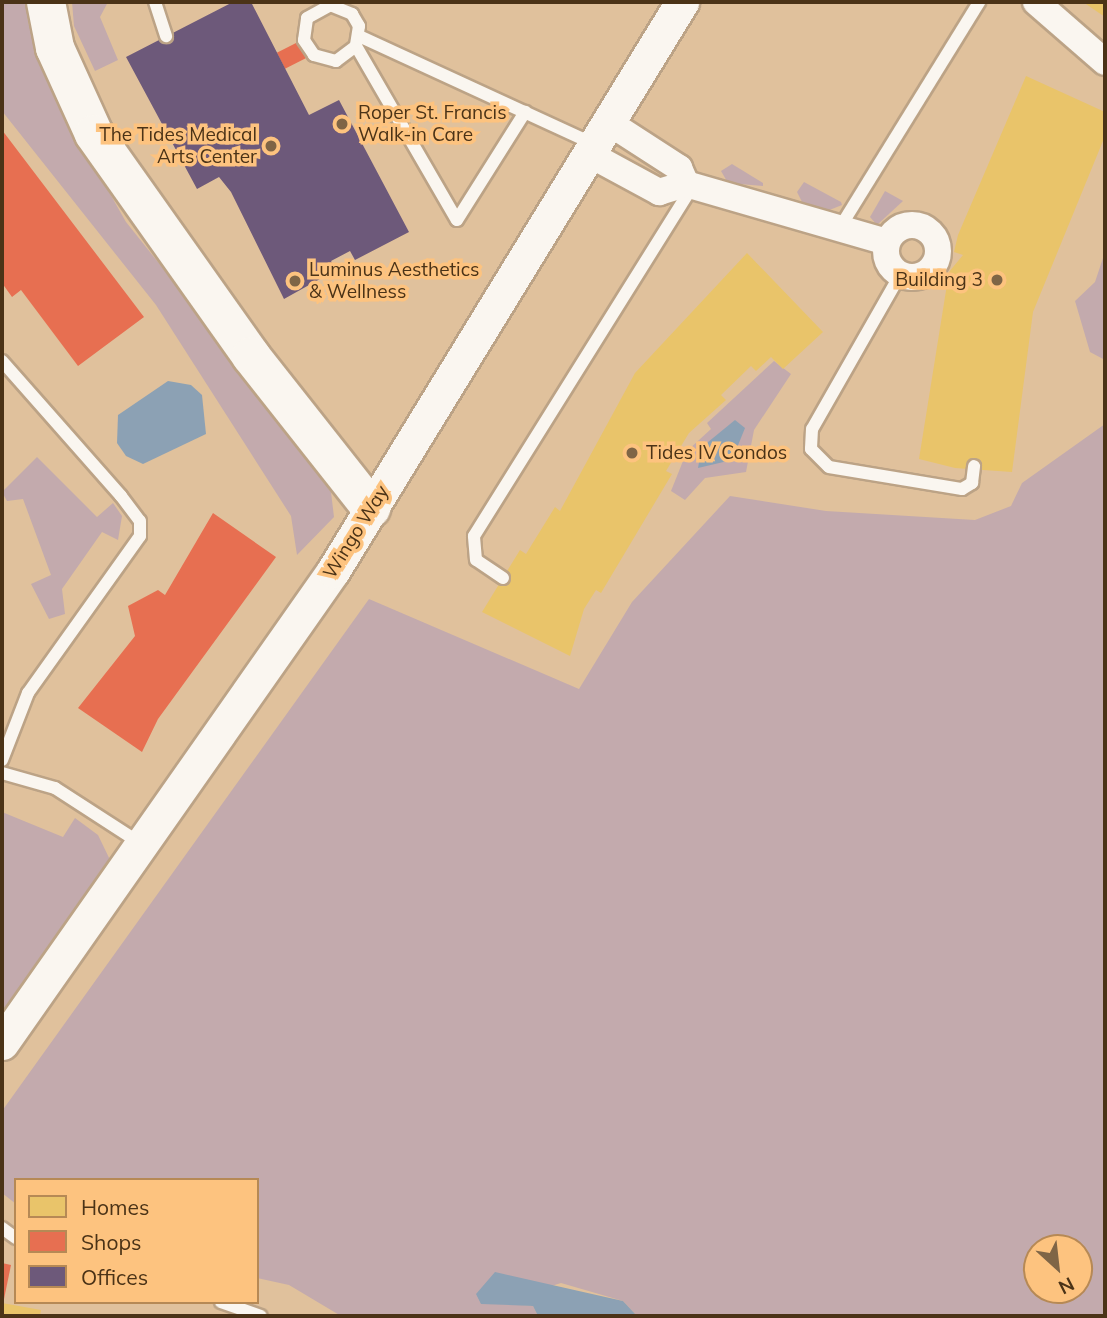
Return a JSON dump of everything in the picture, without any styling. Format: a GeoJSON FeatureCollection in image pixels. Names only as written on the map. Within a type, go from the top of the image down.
{"type":"FeatureCollection","features":[{"type":"Feature","properties":{"kind":"highway"},"geometry":{"type":"LineString","coordinates":[[46,2],[55,48],[94,134],[251,356],[371,508]]}},
{"type":"Feature","properties":{"kind":"street","name":"Wingo Way"},"geometry":{"type":"LineString","coordinates":[[2,1043],[371,508],[682,2]]}},
{"type":"Feature","properties":{"kind":"street"},"geometry":{"type":"LineString","coordinates":[[1036,2],[1105,62]]}},
{"type":"Feature","properties":{"kind":"street"},"geometry":{"type":"LineString","coordinates":[[597,140],[679,168],[689,185]]}},
{"type":"Feature","properties":{"kind":"street"},"geometry":{"type":"LineString","coordinates":[[597,140],[659,192],[689,185],[887,242]]}},
{"type":"Feature","properties":{"kind":"street"},"geometry":{"type":"LineString","coordinates":[[911,225],[928,230],[937,243],[931,270],[914,278],[900,275],[887,260],[887,242],[911,225]]}},
{"type":"Feature","properties":{"kind":"lane"},"geometry":{"type":"LineString","coordinates":[[155,2],[166,36]]}},
{"type":"Feature","properties":{"kind":"lane"},"geometry":{"type":"LineString","coordinates":[[839,229],[979,2]]}},
{"type":"Feature","properties":{"kind":"lane"},"geometry":{"type":"LineString","coordinates":[[357,41],[342,59],[326,61],[307,48],[303,30],[314,11],[330,5],[352,15],[357,41],[457,220],[525,112]]}},
{"type":"Feature","properties":{"kind":"lane"},"geometry":{"type":"LineString","coordinates":[[357,41],[597,140]]}},
{"type":"Feature","properties":{"kind":"lane"},"geometry":{"type":"LineString","coordinates":[[503,578],[475,560],[474,536],[689,185]]}},
{"type":"Feature","properties":{"kind":"lane"},"geometry":{"type":"LineString","coordinates":[[900,275],[811,429],[811,449],[829,467],[962,489],[972,483],[974,467]]}},
{"type":"Feature","properties":{"kind":"lane"},"geometry":{"type":"LineString","coordinates":[[2,361],[121,496],[140,521],[140,536],[28,694],[2,760]]}},
{"type":"Feature","properties":{"kind":"lane"},"geometry":{"type":"LineString","coordinates":[[2,773],[55,788],[140,843]]}},
{"type":"Feature","properties":{"kind":"lane"},"geometry":{"type":"LineString","coordinates":[[227,1304],[261,1316]]}},
{"type":"Feature","properties":{"kind":"shaded area"},"geometry":{"type":"Polygon","coordinates":[[[2,2],[27,2],[28,22],[58,102],[126,222],[289,426],[331,492],[334,517],[297,555],[291,516],[156,305],[2,111],[2,2]]]}},
{"type":"Feature","properties":{"kind":"shaded area"},"geometry":{"type":"Polygon","coordinates":[[[72,2],[108,2],[100,17],[118,60],[95,71],[74,26],[72,2]]]}},
{"type":"Feature","properties":{"kind":"shaded area"},"geometry":{"type":"Polygon","coordinates":[[[732,164],[763,183],[763,186],[728,183],[721,171],[732,164]]]}},
{"type":"Feature","properties":{"kind":"shaded area"},"geometry":{"type":"Polygon","coordinates":[[[804,182],[842,205],[827,211],[804,206],[797,192],[804,182]]]}},
{"type":"Feature","properties":{"kind":"shaded area"},"geometry":{"type":"Polygon","coordinates":[[[885,191],[903,201],[877,225],[870,217],[885,191]]]}},
{"type":"Feature","properties":{"kind":"shaded area"},"geometry":{"type":"Polygon","coordinates":[[[1105,252],[1105,360],[1090,352],[1075,301],[1095,282],[1105,252]]]}},
{"type":"Feature","properties":{"kind":"shaded area"},"geometry":{"type":"Polygon","coordinates":[[[774,361],[791,374],[754,430],[746,472],[705,478],[685,500],[671,491],[687,451],[711,429],[707,423],[774,361]]]}},
{"type":"Feature","properties":{"kind":"shaded area"},"geometry":{"type":"Polygon","coordinates":[[[1105,424],[1105,1316],[637,1316],[623,1301],[561,1283],[498,1303],[533,1306],[538,1316],[341,1316],[289,1285],[259,1278],[259,1178],[14,1178],[14,1202],[2,1193],[2,1111],[369,599],[579,689],[632,602],[730,496],[826,511],[975,520],[1011,506],[1022,483],[1105,424]]]}},
{"type":"Feature","properties":{"kind":"shaded area"},"geometry":{"type":"Polygon","coordinates":[[[37,457],[97,517],[113,503],[122,516],[118,540],[102,532],[62,589],[65,614],[49,619],[31,584],[51,575],[23,499],[7,501],[2,492],[37,457]]]}},
{"type":"Feature","properties":{"kind":"shaded area"},"geometry":{"type":"Polygon","coordinates":[[[2,812],[63,837],[75,818],[98,835],[112,864],[2,1023],[2,812]]]}},
{"type":"Feature","properties":{"kind":"water"},"geometry":{"type":"Polygon","coordinates":[[[168,381],[191,385],[202,395],[206,434],[143,464],[126,456],[117,443],[118,415],[168,381]]]}},
{"type":"Feature","properties":{"kind":"water"},"geometry":{"type":"Polygon","coordinates":[[[735,420],[745,428],[732,460],[698,468],[702,447],[735,420]]]}},
{"type":"Feature","properties":{"kind":"water"},"geometry":{"type":"Polygon","coordinates":[[[495,1272],[623,1301],[637,1316],[538,1316],[533,1306],[481,1304],[476,1294],[495,1272]]]}},
{"type":"Feature","properties":{"kind":"building: Homes"},"geometry":{"type":"Polygon","coordinates":[[[1083,2],[1105,2],[1105,17],[1083,2]]]}},
{"type":"Feature","properties":{"kind":"building: Homes","name":"Building 3"},"geometry":{"type":"Polygon","coordinates":[[[1026,76],[1105,112],[1105,136],[1033,312],[1012,472],[955,468],[919,459],[949,272],[963,255],[954,252],[958,235],[1026,76]]]}},
{"type":"Feature","properties":{"kind":"building: Homes","name":"Tides IV Condos"},"geometry":{"type":"Polygon","coordinates":[[[747,253],[823,332],[783,369],[771,357],[756,371],[751,366],[721,395],[726,400],[689,433],[666,471],[672,474],[601,593],[596,590],[584,609],[570,656],[482,612],[520,550],[526,554],[555,507],[560,511],[635,373],[747,253]]]}},
{"type":"Feature","properties":{"kind":"building: Homes"},"geometry":{"type":"Polygon","coordinates":[[[2,1303],[41,1310],[40,1316],[2,1316],[2,1303]]]}},
{"type":"Feature","properties":{"kind":"building: Shops"},"geometry":{"type":"Polygon","coordinates":[[[300,41],[308,57],[285,69],[277,53],[300,41]]]}},
{"type":"Feature","properties":{"kind":"building: Shops"},"geometry":{"type":"Polygon","coordinates":[[[2,130],[144,317],[78,366],[21,290],[12,297],[2,283],[2,130]]]}},
{"type":"Feature","properties":{"kind":"building: Shops"},"geometry":{"type":"Polygon","coordinates":[[[213,513],[276,557],[158,719],[142,752],[78,708],[135,636],[128,606],[158,590],[165,595],[213,513]]]}},
{"type":"Feature","properties":{"kind":"building: Shops"},"geometry":{"type":"Polygon","coordinates":[[[2,1263],[11,1265],[3,1304],[2,1304],[2,1263]]]}},
{"type":"Feature","properties":{"kind":"building: Offices","name":"The Tides Medical Arts Center"},"geometry":{"type":"Polygon","coordinates":[[[233,2],[251,2],[309,115],[339,100],[409,232],[355,260],[350,251],[331,261],[336,270],[284,299],[231,192],[219,177],[197,189],[126,57],[233,2]]]}},
{"type":"Feature","properties":{"kind":"place","name":"Roper St. Francis Walk-in Care"},"geometry":{"type":"Point","coordinates":[342,124]}},
{"type":"Feature","properties":{"kind":"place","name":"The Tides Medical Arts Center"},"geometry":{"type":"Point","coordinates":[271,146]}},
{"type":"Feature","properties":{"kind":"place","name":"Building 3"},"geometry":{"type":"Point","coordinates":[997,280]}},
{"type":"Feature","properties":{"kind":"place","name":"Luminus Aesthetics & Wellness"},"geometry":{"type":"Point","coordinates":[295,281]}},
{"type":"Feature","properties":{"kind":"place","name":"Tides IV Condos"},"geometry":{"type":"Point","coordinates":[632,453]}}]}
